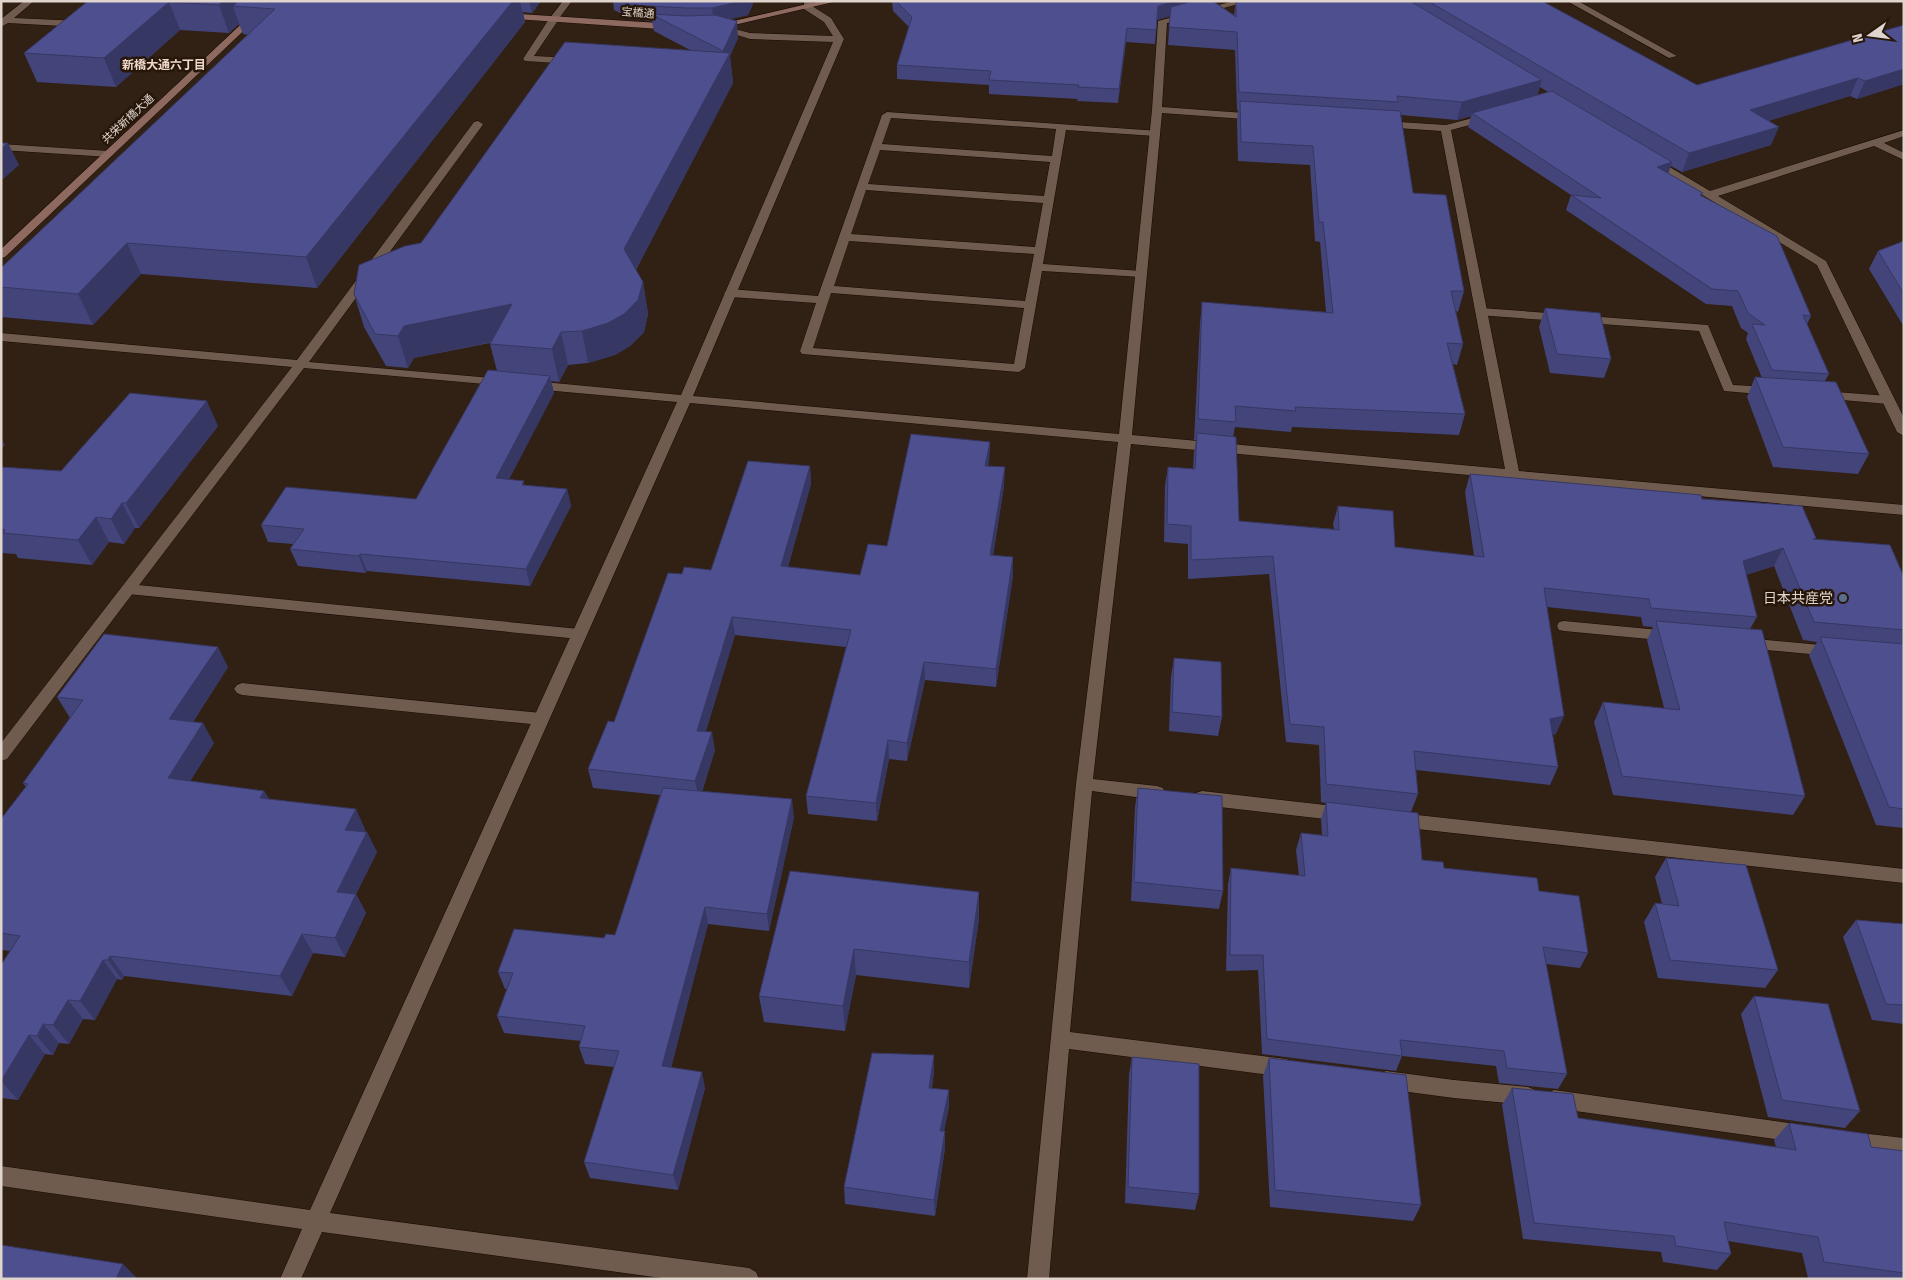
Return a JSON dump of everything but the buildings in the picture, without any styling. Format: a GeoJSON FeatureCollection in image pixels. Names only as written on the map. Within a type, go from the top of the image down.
{"type":"FeatureCollection","features":[{"type":"Feature","properties":{"kind":"street"},"geometry":{"type":"LineString","coordinates":[[4,22],[30,1]]}},
{"type":"Feature","properties":{"kind":"street","name":"共栄新橋大通"},"geometry":{"type":"LineString","coordinates":[[1,255],[272,1]]}},
{"type":"Feature","properties":{"kind":"street"},"geometry":{"type":"LineString","coordinates":[[568,1],[528,59],[585,62]]}},
{"type":"Feature","properties":{"kind":"street"},"geometry":{"type":"LineString","coordinates":[[834,1],[808,4],[710,27],[750,36],[839,39]]}},
{"type":"Feature","properties":{"kind":"street"},"geometry":{"type":"LineString","coordinates":[[1038,1279],[1084,784],[1125,439],[1164,21],[1246,1]]}},
{"type":"Feature","properties":{"kind":"street"},"geometry":{"type":"LineString","coordinates":[[1571,1],[1672,56]]}},
{"type":"Feature","properties":{"kind":"street"},"geometry":{"type":"LineString","coordinates":[[808,4],[828,20],[839,39]]}},
{"type":"Feature","properties":{"kind":"street","name":"宝橋通"},"geometry":{"type":"LineString","coordinates":[[499,15],[688,28]]}},
{"type":"Feature","properties":{"kind":"street"},"geometry":{"type":"LineString","coordinates":[[4,22],[80,24]]}},
{"type":"Feature","properties":{"kind":"street"},"geometry":{"type":"LineString","coordinates":[[290,1279],[685,399],[839,39]]}},
{"type":"Feature","properties":{"kind":"street"},"geometry":{"type":"LineString","coordinates":[[1157,110],[1267,117]]}},
{"type":"Feature","properties":{"kind":"street"},"geometry":{"type":"LineString","coordinates":[[1376,124],[1446,128],[1502,113]]}},
{"type":"Feature","properties":{"kind":"street"},"geometry":{"type":"LineString","coordinates":[[1062,126],[1019,368],[806,351],[887,115],[1062,126],[1155,133]]}},
{"type":"Feature","properties":{"kind":"street"},"geometry":{"type":"LineString","coordinates":[[1,756],[301,364],[478,124]]}},
{"type":"Feature","properties":{"kind":"street"},"geometry":{"type":"LineString","coordinates":[[1446,128],[1513,474]]}},
{"type":"Feature","properties":{"kind":"street"},"geometry":{"type":"LineString","coordinates":[[1710,195],[1904,134]]}},
{"type":"Feature","properties":{"kind":"street"},"geometry":{"type":"LineString","coordinates":[[1876,143],[1904,157]]}},
{"type":"Feature","properties":{"kind":"street"},"geometry":{"type":"LineString","coordinates":[[1,147],[109,154]]}},
{"type":"Feature","properties":{"kind":"street"},"geometry":{"type":"LineString","coordinates":[[876,147],[1056,159]]}},
{"type":"Feature","properties":{"kind":"street"},"geometry":{"type":"LineString","coordinates":[[1642,155],[1822,263],[1904,432]]}},
{"type":"Feature","properties":{"kind":"street"},"geometry":{"type":"LineString","coordinates":[[862,187],[1049,200]]}},
{"type":"Feature","properties":{"kind":"street"},"geometry":{"type":"LineString","coordinates":[[845,237],[1040,251]]}},
{"type":"Feature","properties":{"kind":"street"},"geometry":{"type":"LineString","coordinates":[[1038,266],[1141,274]]}},
{"type":"Feature","properties":{"kind":"street"},"geometry":{"type":"LineString","coordinates":[[730,292],[1030,305]]}},
{"type":"Feature","properties":{"kind":"street"},"geometry":{"type":"LineString","coordinates":[[1481,312],[1704,328],[1728,388],[1784,392]]}},
{"type":"Feature","properties":{"kind":"street"},"geometry":{"type":"LineString","coordinates":[[1,337],[1904,510]]}},
{"type":"Feature","properties":{"kind":"street"},"geometry":{"type":"LineString","coordinates":[[1813,394],[1888,400]]}},
{"type":"Feature","properties":{"kind":"street"},"geometry":{"type":"LineString","coordinates":[[128,589],[579,634]]}},
{"type":"Feature","properties":{"kind":"street"},"geometry":{"type":"LineString","coordinates":[[1564,626],[1680,637]]}},
{"type":"Feature","properties":{"kind":"street"},"geometry":{"type":"LineString","coordinates":[[1729,641],[1846,652]]}},
{"type":"Feature","properties":{"kind":"street"},"geometry":{"type":"LineString","coordinates":[[242,689],[541,719]]}},
{"type":"Feature","properties":{"kind":"street"},"geometry":{"type":"LineString","coordinates":[[1084,784],[1361,816]]}},
{"type":"Feature","properties":{"kind":"street"},"geometry":{"type":"LineString","coordinates":[[1380,818],[1904,876]]}},
{"type":"Feature","properties":{"kind":"street"},"geometry":{"type":"LineString","coordinates":[[1061,1039],[1307,1070]]}},
{"type":"Feature","properties":{"kind":"street"},"geometry":{"type":"LineString","coordinates":[[1366,1078],[1608,1105],[1904,1148]]}},
{"type":"Feature","properties":{"kind":"street"},"geometry":{"type":"LineString","coordinates":[[1,1176],[315,1221],[749,1279]]}},
{"type":"Feature","properties":{"kind":"place","name":"日本共産党"},"geometry":{"type":"Point","coordinates":[1843,598]}},
{"type":"Feature","properties":{"kind":"district","name":"新橋大通六丁目"},"geometry":{"type":"Point","coordinates":[164,65]}}]}
